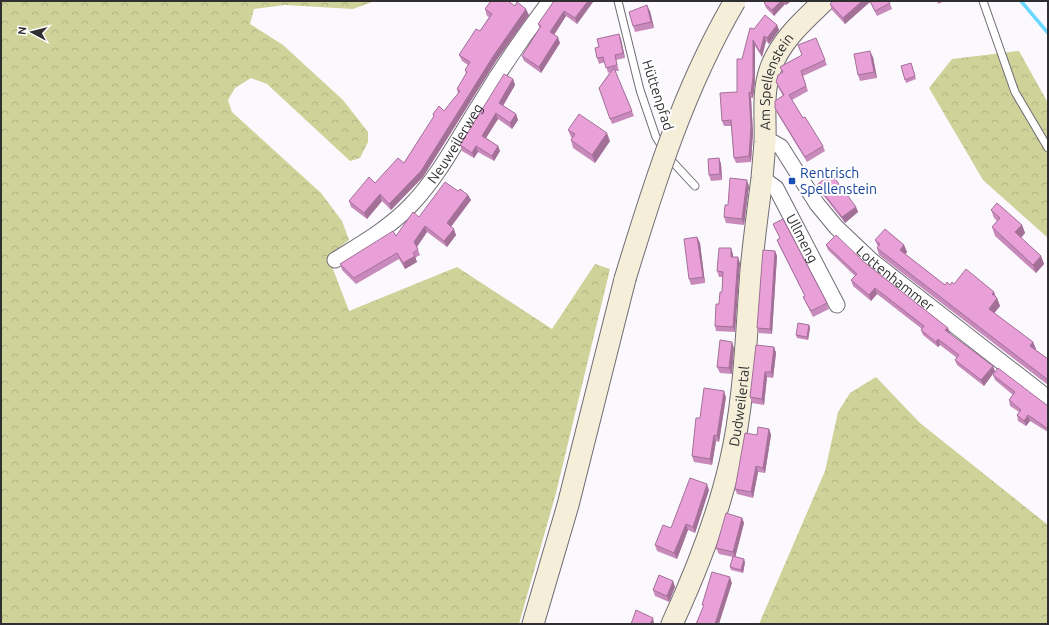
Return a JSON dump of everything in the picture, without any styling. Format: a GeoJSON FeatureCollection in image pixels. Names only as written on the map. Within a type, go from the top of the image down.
{"type":"FeatureCollection","features":[{"type":"Feature","properties":{"kind":"main road"},"geometry":{"type":"LineString","coordinates":[[533,624],[568,505],[625,279],[669,142],[695,78],[735,1]]}},
{"type":"Feature","properties":{"kind":"main road","name":"Am Spellenstein"},"geometry":{"type":"LineString","coordinates":[[762,178],[765,142],[765,88],[775,56],[794,30],[824,1]]}},
{"type":"Feature","properties":{"kind":"main road","name":"Dudweilertal"},"geometry":{"type":"LineString","coordinates":[[672,624],[695,574],[710,533],[730,463],[744,375],[754,233],[762,178]]}},
{"type":"Feature","properties":{"kind":"street","name":"Neuweilerweg"},"geometry":{"type":"LineString","coordinates":[[334,260],[393,221],[422,193],[445,161],[504,64],[550,1]]}},
{"type":"Feature","properties":{"kind":"street","name":"Lottenhammer"},"geometry":{"type":"LineString","coordinates":[[765,142],[774,143],[781,146],[817,204],[836,227],[872,261],[1048,398]]}},
{"type":"Feature","properties":{"kind":"street","name":"Ullmeng"},"geometry":{"type":"LineString","coordinates":[[762,178],[776,188],[837,305]]}},
{"type":"Feature","properties":{"kind":"lane","name":"Hüttenpfad"},"geometry":{"type":"LineString","coordinates":[[618,1],[640,90],[656,137],[670,159],[695,186]]}},
{"type":"Feature","properties":{"kind":"lane"},"geometry":{"type":"LineString","coordinates":[[983,1],[1015,92],[1048,148]]}},
{"type":"Feature","properties":{"kind":"green space"},"geometry":{"type":"Polygon","coordinates":[[[1,1],[375,1],[353,9],[285,5],[254,9],[250,24],[283,45],[343,100],[368,132],[368,142],[360,158],[350,161],[267,84],[251,78],[235,88],[228,100],[232,112],[321,193],[342,221],[349,240],[328,256],[349,311],[457,267],[552,329],[595,264],[610,269],[556,493],[519,624],[1,624],[1,1]]]}},
{"type":"Feature","properties":{"kind":"green space"},"geometry":{"type":"Polygon","coordinates":[[[1019,51],[1048,103],[1048,238],[983,180],[929,88],[952,59],[1019,51]]]}},
{"type":"Feature","properties":{"kind":"green space"},"geometry":{"type":"Polygon","coordinates":[[[876,377],[920,423],[1048,525],[1048,624],[759,624],[825,471],[838,412],[850,393],[876,377]]]}},
{"type":"Feature","properties":{"kind":"building"},"geometry":{"type":"Polygon","coordinates":[[[491,1],[508,1],[515,6],[517,2],[526,9],[494,55],[421,171],[389,204],[380,194],[364,213],[349,201],[369,177],[375,183],[398,158],[404,163],[439,106],[444,111],[460,91],[457,89],[467,72],[465,70],[470,62],[459,55],[476,29],[480,31],[492,14],[485,9],[491,1]]]}},
{"type":"Feature","properties":{"kind":"building"},"geometry":{"type":"Polygon","coordinates":[[[554,1],[588,1],[575,18],[564,11],[550,32],[558,37],[539,67],[522,56],[541,26],[538,24],[554,1]]]}},
{"type":"Feature","properties":{"kind":"building"},"geometry":{"type":"Polygon","coordinates":[[[766,1],[781,1],[772,10],[764,3],[766,1]]]}},
{"type":"Feature","properties":{"kind":"building"},"geometry":{"type":"Polygon","coordinates":[[[833,1],[862,1],[843,18],[830,4],[833,1]]]}},
{"type":"Feature","properties":{"kind":"building"},"geometry":{"type":"Polygon","coordinates":[[[870,1],[889,1],[890,3],[875,11],[870,1]]]}},
{"type":"Feature","properties":{"kind":"building"},"geometry":{"type":"Polygon","coordinates":[[[647,5],[651,22],[633,26],[629,12],[647,5]]]}},
{"type":"Feature","properties":{"kind":"building"},"geometry":{"type":"Polygon","coordinates":[[[765,15],[777,25],[767,38],[764,36],[760,52],[753,40],[753,77],[751,93],[749,92],[751,127],[749,156],[734,158],[731,120],[722,121],[720,93],[737,92],[737,59],[742,59],[750,28],[754,29],[765,15]]]}},
{"type":"Feature","properties":{"kind":"building"},"geometry":{"type":"Polygon","coordinates":[[[619,34],[623,53],[615,55],[617,65],[606,68],[603,57],[597,58],[595,48],[599,47],[597,39],[619,34]]]}},
{"type":"Feature","properties":{"kind":"building"},"geometry":{"type":"Polygon","coordinates":[[[816,38],[825,60],[801,71],[806,86],[789,95],[823,146],[805,157],[775,108],[775,101],[784,95],[776,82],[778,75],[783,72],[780,67],[802,55],[798,45],[816,38]]]}},
{"type":"Feature","properties":{"kind":"building"},"geometry":{"type":"Polygon","coordinates":[[[870,51],[874,72],[858,75],[854,54],[870,51]]]}},
{"type":"Feature","properties":{"kind":"building"},"geometry":{"type":"Polygon","coordinates":[[[911,63],[915,76],[905,80],[901,66],[911,63]]]}},
{"type":"Feature","properties":{"kind":"building"},"geometry":{"type":"Polygon","coordinates":[[[614,68],[632,111],[610,119],[599,88],[614,68]]]}},
{"type":"Feature","properties":{"kind":"building"},"geometry":{"type":"Polygon","coordinates":[[[504,74],[513,79],[499,103],[516,114],[510,123],[496,113],[482,136],[498,146],[492,156],[476,146],[472,153],[460,145],[504,74]]]}},
{"type":"Feature","properties":{"kind":"building"},"geometry":{"type":"Polygon","coordinates":[[[579,114],[607,133],[592,155],[571,140],[575,134],[568,130],[579,114]]]}},
{"type":"Feature","properties":{"kind":"building"},"geometry":{"type":"Polygon","coordinates":[[[719,158],[720,174],[709,175],[708,159],[719,158]]]}},
{"type":"Feature","properties":{"kind":"building"},"geometry":{"type":"Polygon","coordinates":[[[833,176],[856,207],[842,217],[817,185],[826,177],[828,180],[833,176]]]}},
{"type":"Feature","properties":{"kind":"building"},"geometry":{"type":"Polygon","coordinates":[[[730,178],[747,180],[742,219],[724,217],[725,205],[728,205],[730,178]]]}},
{"type":"Feature","properties":{"kind":"building"},"geometry":{"type":"Polygon","coordinates":[[[445,182],[458,191],[460,189],[468,195],[447,223],[454,229],[444,241],[425,226],[414,242],[418,249],[413,253],[415,256],[403,263],[397,253],[354,278],[340,264],[393,231],[396,236],[413,212],[419,217],[445,182]]]}},
{"type":"Feature","properties":{"kind":"building"},"geometry":{"type":"Polygon","coordinates":[[[997,203],[1022,225],[1015,232],[1041,256],[1033,265],[992,227],[1000,218],[991,210],[997,203]]]}},
{"type":"Feature","properties":{"kind":"building"},"geometry":{"type":"Polygon","coordinates":[[[783,219],[827,303],[811,311],[777,240],[780,238],[773,224],[783,219]]]}},
{"type":"Feature","properties":{"kind":"building"},"geometry":{"type":"Polygon","coordinates":[[[885,229],[904,245],[900,250],[945,285],[947,282],[950,285],[952,282],[954,284],[966,269],[994,292],[992,294],[997,298],[989,309],[1033,342],[1030,346],[1048,359],[1048,380],[877,248],[880,244],[875,240],[885,229]]]}},
{"type":"Feature","properties":{"kind":"building"},"geometry":{"type":"Polygon","coordinates":[[[836,235],[864,262],[948,328],[945,330],[993,366],[981,380],[955,360],[959,355],[938,339],[936,342],[921,330],[924,326],[875,288],[869,295],[851,280],[857,274],[826,245],[836,235]]]}},
{"type":"Feature","properties":{"kind":"building"},"geometry":{"type":"Polygon","coordinates":[[[697,237],[703,277],[689,279],[684,239],[697,237]]]}},
{"type":"Feature","properties":{"kind":"building"},"geometry":{"type":"Polygon","coordinates":[[[719,248],[731,248],[731,257],[738,257],[733,327],[715,326],[716,304],[719,304],[720,292],[722,292],[723,272],[717,271],[719,248]]]}},
{"type":"Feature","properties":{"kind":"building"},"geometry":{"type":"Polygon","coordinates":[[[763,250],[775,251],[770,329],[757,328],[763,250]]]}},
{"type":"Feature","properties":{"kind":"building"},"geometry":{"type":"Polygon","coordinates":[[[798,323],[809,325],[807,337],[796,335],[798,323]]]}},
{"type":"Feature","properties":{"kind":"building"},"geometry":{"type":"Polygon","coordinates":[[[720,340],[732,342],[729,368],[717,367],[720,340]]]}},
{"type":"Feature","properties":{"kind":"building"},"geometry":{"type":"Polygon","coordinates":[[[756,345],[774,347],[771,372],[765,372],[762,399],[750,397],[756,345]]]}},
{"type":"Feature","properties":{"kind":"building"},"geometry":{"type":"Polygon","coordinates":[[[998,368],[1048,406],[1048,429],[1028,415],[1024,421],[1017,415],[1021,410],[1009,400],[1015,392],[993,375],[998,368]]]}},
{"type":"Feature","properties":{"kind":"building"},"geometry":{"type":"Polygon","coordinates":[[[704,388],[724,391],[717,436],[714,435],[710,459],[692,456],[696,418],[700,418],[704,388]]]}},
{"type":"Feature","properties":{"kind":"building"},"geometry":{"type":"Polygon","coordinates":[[[758,427],[769,429],[763,468],[756,466],[751,492],[735,489],[745,433],[757,435],[758,427]]]}},
{"type":"Feature","properties":{"kind":"building"},"geometry":{"type":"Polygon","coordinates":[[[690,478],[707,484],[693,527],[686,524],[674,553],[655,545],[663,525],[671,528],[690,478]]]}},
{"type":"Feature","properties":{"kind":"building"},"geometry":{"type":"Polygon","coordinates":[[[726,513],[742,518],[733,552],[716,548],[726,513]]]}},
{"type":"Feature","properties":{"kind":"building"},"geometry":{"type":"Polygon","coordinates":[[[733,556],[744,559],[741,570],[730,567],[733,556]]]}},
{"type":"Feature","properties":{"kind":"building"},"geometry":{"type":"Polygon","coordinates":[[[712,572],[730,577],[715,624],[696,624],[704,605],[702,605],[712,572]]]}},
{"type":"Feature","properties":{"kind":"building"},"geometry":{"type":"Polygon","coordinates":[[[659,575],[673,581],[667,596],[653,590],[659,575]]]}},
{"type":"Feature","properties":{"kind":"building"},"geometry":{"type":"Polygon","coordinates":[[[636,610],[653,618],[650,624],[631,624],[636,610]]]}},
{"type":"Feature","properties":{"kind":"waterway"},"geometry":{"type":"LineString","coordinates":[[1021,1],[1048,33]]}},
{"type":"Feature","properties":{"kind":"place","name":"Rentrisch Spellenstein"},"geometry":{"type":"Point","coordinates":[792,181]}}]}
